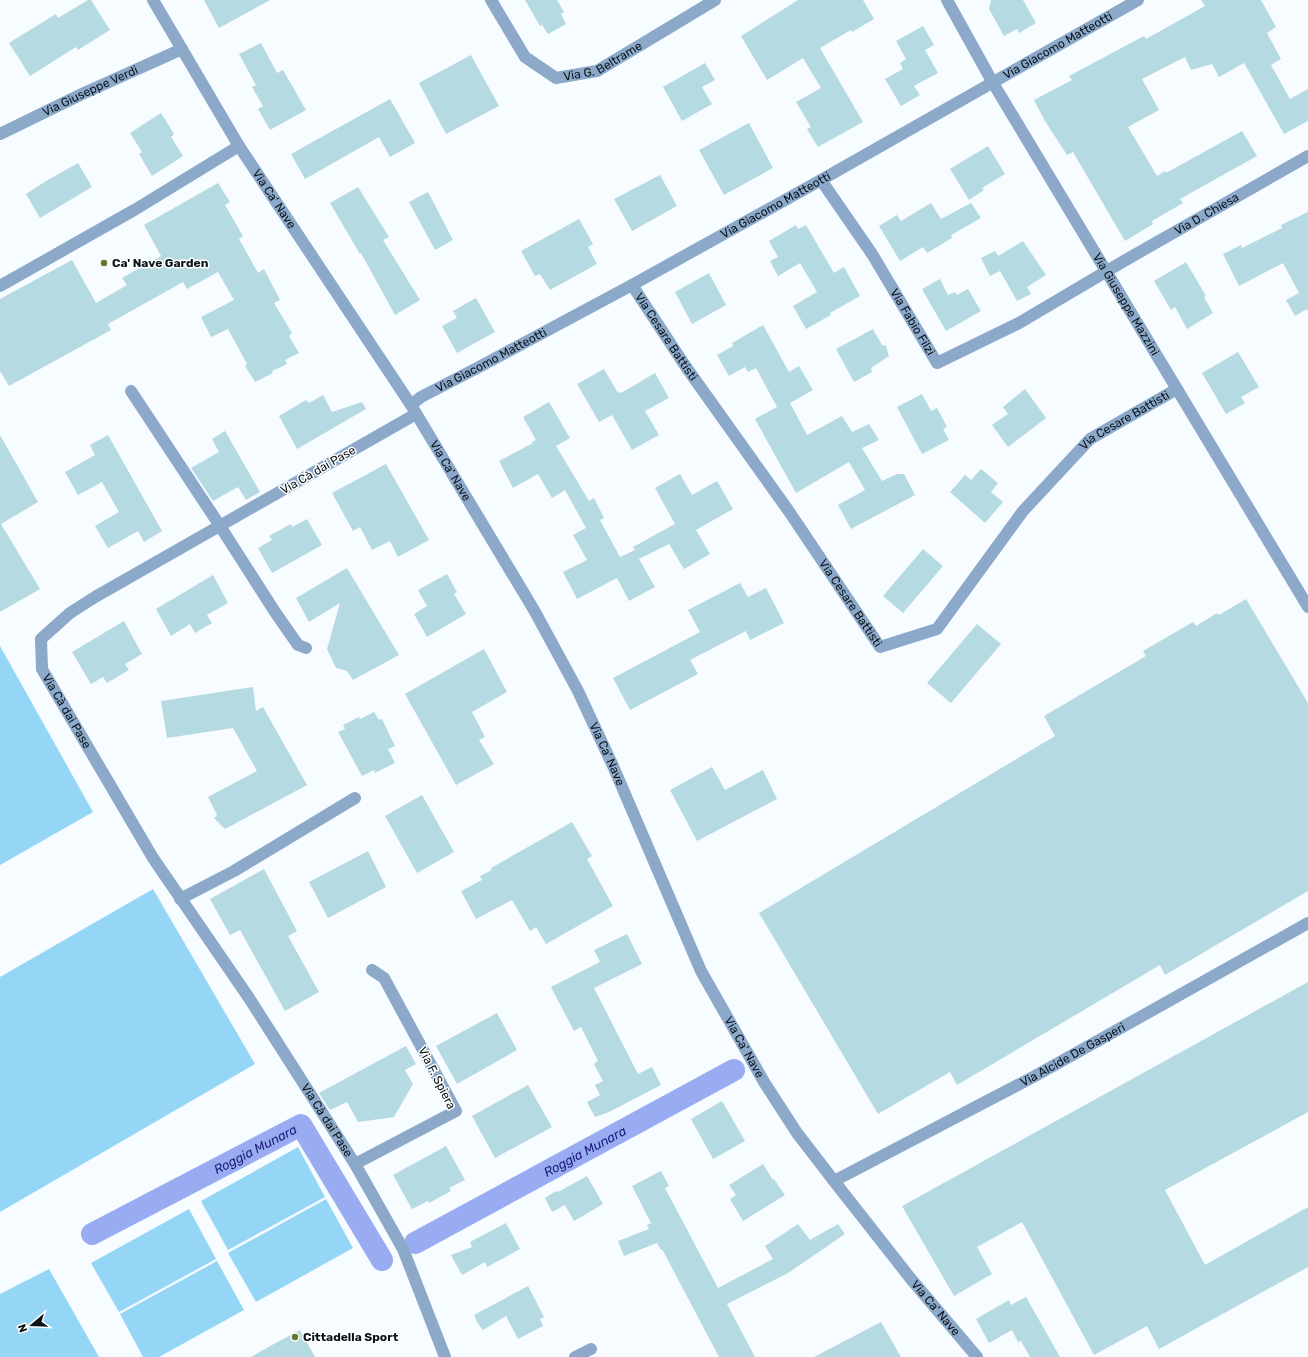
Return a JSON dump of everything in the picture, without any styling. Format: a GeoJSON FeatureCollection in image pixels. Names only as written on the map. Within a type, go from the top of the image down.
{"type":"FeatureCollection","features":[{"type":"Feature","properties":{"kind":"street","name":"Via Ca' Nave"},"geometry":{"type":"LineString","coordinates":[[153,0],[238,146],[414,409],[534,610],[578,691],[613,766],[701,971],[764,1082],[797,1133],[834,1181],[911,1279],[977,1357]]}},
{"type":"Feature","properties":{"kind":"street","name":"Via G. Beltrame"},"geometry":{"type":"LineString","coordinates":[[491,0],[525,57],[556,78],[597,71],[715,0]]}},
{"type":"Feature","properties":{"kind":"street","name":"Via Giuseppe Mazzini"},"geometry":{"type":"LineString","coordinates":[[947,0],[994,83],[1308,607]]}},
{"type":"Feature","properties":{"kind":"street","name":"Via Giacomo Matteotti"},"geometry":{"type":"LineString","coordinates":[[414,409],[421,397],[479,368],[821,180],[1138,0]]}},
{"type":"Feature","properties":{"kind":"street","name":"Via Giuseppe Verdi"},"geometry":{"type":"LineString","coordinates":[[0,134],[82,94],[182,49]]}},
{"type":"Feature","properties":{"kind":"street"},"geometry":{"type":"LineString","coordinates":[[0,286],[136,209],[238,146]]}},
{"type":"Feature","properties":{"kind":"street","name":"Via D. Chiesa"},"geometry":{"type":"LineString","coordinates":[[1106,271],[1308,156]]}},
{"type":"Feature","properties":{"kind":"street","name":"Via Fabio Filzi"},"geometry":{"type":"LineString","coordinates":[[821,180],[872,254],[936,363],[1019,323],[1106,271]]}},
{"type":"Feature","properties":{"kind":"street","name":"Via Cesare Battisti"},"geometry":{"type":"LineString","coordinates":[[632,284],[686,366],[788,510],[880,647],[937,629],[1023,510],[1090,439],[1177,389]]}},
{"type":"Feature","properties":{"kind":"street"},"geometry":{"type":"LineString","coordinates":[[131,391],[275,612],[298,645],[306,648]]}},
{"type":"Feature","properties":{"kind":"street","name":"Via Cà dai Pase"},"geometry":{"type":"LineString","coordinates":[[414,409],[220,526],[70,613],[41,639],[42,669],[153,858],[249,998],[354,1164],[403,1249],[445,1357]]}},
{"type":"Feature","properties":{"kind":"street"},"geometry":{"type":"LineString","coordinates":[[180,899],[234,871],[356,798]]}},
{"type":"Feature","properties":{"kind":"street","name":"Via Alcide De Gasperi"},"geometry":{"type":"LineString","coordinates":[[834,1181],[1035,1076],[1308,923]]}},
{"type":"Feature","properties":{"kind":"street","name":"Via F. Spiera"},"geometry":{"type":"LineString","coordinates":[[354,1164],[456,1111],[384,978],[372,970]]}},
{"type":"Feature","properties":{"kind":"street"},"geometry":{"type":"LineString","coordinates":[[575,1357],[591,1349]]}},
{"type":"Feature","properties":{"kind":"shaded area"},"geometry":{"type":"Polygon","coordinates":[[[0,646],[93,812],[0,865],[0,646]]]}},
{"type":"Feature","properties":{"kind":"shaded area"},"geometry":{"type":"Polygon","coordinates":[[[153,889],[255,1064],[0,1212],[0,977],[153,889]]]}},
{"type":"Feature","properties":{"kind":"shaded area"},"geometry":{"type":"Polygon","coordinates":[[[298,1147],[325,1197],[228,1250],[201,1201],[298,1147]]]}},
{"type":"Feature","properties":{"kind":"shaded area"},"geometry":{"type":"Polygon","coordinates":[[[326,1199],[353,1248],[256,1302],[228,1253],[326,1199]]]}},
{"type":"Feature","properties":{"kind":"shaded area"},"geometry":{"type":"Polygon","coordinates":[[[189,1209],[216,1259],[119,1312],[91,1263],[189,1209]]]}},
{"type":"Feature","properties":{"kind":"shaded area"},"geometry":{"type":"Polygon","coordinates":[[[217,1261],[244,1310],[159,1357],[143,1357],[120,1314],[217,1261]]]}},
{"type":"Feature","properties":{"kind":"shaded area"},"geometry":{"type":"Polygon","coordinates":[[[49,1269],[99,1357],[0,1357],[0,1294],[49,1269]]]}},
{"type":"Feature","properties":{"kind":"building"},"geometry":{"type":"Polygon","coordinates":[[[88,0],[91,0],[110,30],[78,50],[76,47],[30,76],[9,43],[56,14],[58,18],[88,0]]]}},
{"type":"Feature","properties":{"kind":"building"},"geometry":{"type":"Polygon","coordinates":[[[204,0],[270,0],[219,28],[204,0]]]}},
{"type":"Feature","properties":{"kind":"building"},"geometry":{"type":"Polygon","coordinates":[[[525,0],[557,0],[564,12],[561,14],[566,24],[548,34],[542,25],[540,26],[525,0]]]}},
{"type":"Feature","properties":{"kind":"building"},"geometry":{"type":"Polygon","coordinates":[[[798,0],[863,0],[874,19],[820,48],[863,122],[818,147],[807,129],[811,127],[796,102],[821,88],[803,58],[767,80],[741,36],[798,0]]]}},
{"type":"Feature","properties":{"kind":"building"},"geometry":{"type":"Polygon","coordinates":[[[991,0],[1023,0],[1036,23],[1019,33],[1017,29],[1004,36],[989,9],[991,0]]]}},
{"type":"Feature","properties":{"kind":"building"},"geometry":{"type":"Polygon","coordinates":[[[1201,0],[1261,0],[1276,27],[1267,33],[1281,59],[1271,65],[1290,99],[1308,89],[1308,121],[1284,134],[1244,63],[1219,77],[1212,64],[1191,70],[1185,57],[1142,79],[1159,110],[1128,127],[1157,176],[1165,171],[1166,173],[1242,131],[1257,156],[1180,199],[1183,203],[1152,221],[1153,224],[1125,241],[1073,152],[1067,155],[1045,121],[1034,100],[1072,80],[1069,76],[1144,36],[1146,39],[1205,6],[1201,0]]]}},
{"type":"Feature","properties":{"kind":"building"},"geometry":{"type":"Polygon","coordinates":[[[923,26],[934,45],[925,50],[938,73],[914,86],[920,95],[901,106],[885,79],[903,69],[900,63],[906,59],[896,41],[923,26]]]}},
{"type":"Feature","properties":{"kind":"building"},"geometry":{"type":"Polygon","coordinates":[[[261,43],[277,73],[283,70],[306,110],[270,130],[258,109],[263,106],[252,87],[256,85],[239,54],[261,43]]]}},
{"type":"Feature","properties":{"kind":"building"},"geometry":{"type":"Polygon","coordinates":[[[471,55],[499,106],[446,134],[419,83],[471,55]]]}},
{"type":"Feature","properties":{"kind":"building"},"geometry":{"type":"Polygon","coordinates":[[[705,63],[715,80],[702,87],[712,104],[682,121],[663,87],[705,63]]]}},
{"type":"Feature","properties":{"kind":"building"},"geometry":{"type":"Polygon","coordinates":[[[390,99],[415,143],[390,157],[379,137],[305,179],[291,154],[390,99]]]}},
{"type":"Feature","properties":{"kind":"building"},"geometry":{"type":"Polygon","coordinates":[[[161,113],[174,134],[171,137],[183,156],[152,176],[139,154],[142,152],[130,133],[161,113]]]}},
{"type":"Feature","properties":{"kind":"building"},"geometry":{"type":"Polygon","coordinates":[[[749,123],[773,168],[724,195],[699,150],[749,123]]]}},
{"type":"Feature","properties":{"kind":"building"},"geometry":{"type":"Polygon","coordinates":[[[988,146],[1005,174],[982,188],[984,190],[969,200],[950,169],[988,146]]]}},
{"type":"Feature","properties":{"kind":"building"},"geometry":{"type":"Polygon","coordinates":[[[78,163],[92,187],[40,218],[26,194],[78,163]]]}},
{"type":"Feature","properties":{"kind":"building"},"geometry":{"type":"Polygon","coordinates":[[[660,175],[677,206],[632,231],[614,199],[660,175]]]}},
{"type":"Feature","properties":{"kind":"building"},"geometry":{"type":"Polygon","coordinates":[[[218,183],[230,202],[225,205],[243,236],[239,239],[258,273],[264,269],[280,300],[274,303],[292,333],[289,336],[299,353],[285,360],[287,364],[272,371],[273,373],[255,382],[245,366],[247,364],[228,329],[211,337],[201,317],[234,300],[218,272],[187,289],[183,282],[108,324],[111,330],[9,386],[0,371],[0,299],[72,260],[96,303],[127,285],[122,278],[161,256],[144,225],[218,183]]]}},
{"type":"Feature","properties":{"kind":"building"},"geometry":{"type":"Polygon","coordinates":[[[358,187],[389,237],[383,240],[420,300],[395,315],[361,253],[360,254],[330,203],[358,187]]]}},
{"type":"Feature","properties":{"kind":"building"},"geometry":{"type":"Polygon","coordinates":[[[428,192],[453,240],[435,250],[409,202],[428,192]]]}},
{"type":"Feature","properties":{"kind":"building"},"geometry":{"type":"Polygon","coordinates":[[[931,203],[941,219],[971,203],[981,218],[951,235],[952,238],[927,253],[923,247],[900,261],[879,226],[897,215],[901,221],[931,203]]]}},
{"type":"Feature","properties":{"kind":"building"},"geometry":{"type":"Polygon","coordinates":[[[1308,212],[1308,311],[1307,309],[1295,316],[1286,300],[1299,293],[1283,263],[1239,286],[1223,254],[1241,245],[1242,248],[1282,228],[1281,225],[1308,212]]]}},
{"type":"Feature","properties":{"kind":"building"},"geometry":{"type":"Polygon","coordinates":[[[579,219],[593,244],[588,247],[597,264],[550,290],[540,274],[535,276],[521,251],[579,219]]]}},
{"type":"Feature","properties":{"kind":"building"},"geometry":{"type":"Polygon","coordinates":[[[796,225],[798,229],[806,225],[834,273],[844,267],[860,296],[806,329],[793,306],[817,292],[800,263],[778,276],[770,261],[778,257],[769,241],[796,225]]]}},
{"type":"Feature","properties":{"kind":"building"},"geometry":{"type":"Polygon","coordinates":[[[1023,241],[1046,275],[1027,287],[1031,294],[1017,301],[1000,271],[990,276],[981,258],[995,251],[998,256],[1023,241]]]}},
{"type":"Feature","properties":{"kind":"building"},"geometry":{"type":"Polygon","coordinates":[[[1186,262],[1206,296],[1204,297],[1213,313],[1187,329],[1175,307],[1171,310],[1154,281],[1186,262]]]}},
{"type":"Feature","properties":{"kind":"building"},"geometry":{"type":"Polygon","coordinates":[[[709,273],[726,305],[692,324],[675,292],[709,273]]]}},
{"type":"Feature","properties":{"kind":"building"},"geometry":{"type":"Polygon","coordinates":[[[940,279],[948,295],[955,292],[957,295],[968,289],[981,311],[946,331],[922,289],[940,279]]]}},
{"type":"Feature","properties":{"kind":"building"},"geometry":{"type":"Polygon","coordinates":[[[476,298],[495,332],[457,353],[442,326],[457,318],[453,311],[476,298]]]}},
{"type":"Feature","properties":{"kind":"building"},"geometry":{"type":"Polygon","coordinates":[[[763,325],[789,372],[799,366],[813,390],[790,403],[807,435],[842,416],[852,432],[869,424],[879,440],[862,448],[882,481],[897,474],[904,474],[915,495],[851,529],[838,505],[865,490],[849,462],[796,493],[755,419],[777,407],[756,368],[748,372],[745,367],[729,376],[717,355],[733,346],[732,343],[763,325]]]}},
{"type":"Feature","properties":{"kind":"building"},"geometry":{"type":"Polygon","coordinates":[[[873,329],[882,345],[886,346],[889,356],[871,368],[872,372],[854,382],[836,349],[873,329]]]}},
{"type":"Feature","properties":{"kind":"building"},"geometry":{"type":"Polygon","coordinates":[[[1238,352],[1259,387],[1241,397],[1245,403],[1226,414],[1202,373],[1238,352]]]}},
{"type":"Feature","properties":{"kind":"building"},"geometry":{"type":"Polygon","coordinates":[[[604,369],[618,393],[621,393],[655,373],[669,398],[645,411],[659,435],[632,450],[612,415],[599,422],[577,384],[604,369]]]}},
{"type":"Feature","properties":{"kind":"building"},"geometry":{"type":"Polygon","coordinates":[[[1025,389],[1046,418],[1008,447],[992,425],[1008,414],[1003,407],[1025,389]]]}},
{"type":"Feature","properties":{"kind":"building"},"geometry":{"type":"Polygon","coordinates":[[[922,394],[931,411],[937,408],[947,427],[943,429],[949,440],[922,454],[897,407],[922,394]]]}},
{"type":"Feature","properties":{"kind":"building"},"geometry":{"type":"Polygon","coordinates":[[[323,395],[332,412],[362,402],[366,409],[297,449],[279,416],[306,400],[309,403],[323,395]]]}},
{"type":"Feature","properties":{"kind":"building"},"geometry":{"type":"Polygon","coordinates":[[[549,402],[570,438],[556,446],[589,501],[594,498],[604,518],[600,520],[620,557],[635,550],[633,547],[675,524],[655,488],[680,474],[692,495],[717,481],[733,509],[696,530],[710,554],[684,569],[669,544],[639,559],[655,587],[629,601],[617,578],[577,599],[563,572],[587,560],[573,535],[586,528],[565,490],[552,498],[538,474],[513,488],[499,461],[536,440],[523,417],[549,402]]]}},
{"type":"Feature","properties":{"kind":"building"},"geometry":{"type":"Polygon","coordinates":[[[225,431],[260,492],[246,500],[238,487],[213,501],[191,468],[219,452],[212,439],[225,431]]]}},
{"type":"Feature","properties":{"kind":"building"},"geometry":{"type":"Polygon","coordinates":[[[0,435],[38,502],[1,524],[40,589],[0,612],[0,435]]]}},
{"type":"Feature","properties":{"kind":"building"},"geometry":{"type":"Polygon","coordinates":[[[108,435],[162,531],[144,542],[138,531],[108,548],[95,526],[119,512],[102,482],[78,495],[65,472],[95,455],[90,445],[108,435]]]}},
{"type":"Feature","properties":{"kind":"building"},"geometry":{"type":"Polygon","coordinates":[[[386,464],[429,540],[398,557],[390,541],[372,550],[360,527],[353,531],[332,493],[386,464]]]}},
{"type":"Feature","properties":{"kind":"building"},"geometry":{"type":"Polygon","coordinates":[[[981,469],[998,483],[991,492],[1003,502],[985,523],[950,492],[965,475],[971,480],[981,469]]]}},
{"type":"Feature","properties":{"kind":"building"},"geometry":{"type":"Polygon","coordinates":[[[307,519],[322,545],[272,573],[258,548],[272,540],[269,536],[291,524],[292,527],[307,519]]]}},
{"type":"Feature","properties":{"kind":"building"},"geometry":{"type":"Polygon","coordinates":[[[923,549],[943,566],[903,613],[883,596],[923,549]]]}},
{"type":"Feature","properties":{"kind":"building"},"geometry":{"type":"Polygon","coordinates":[[[347,568],[399,655],[353,680],[347,671],[336,668],[327,649],[340,603],[309,622],[296,598],[347,568]]]}},
{"type":"Feature","properties":{"kind":"building"},"geometry":{"type":"Polygon","coordinates":[[[447,574],[457,592],[454,594],[466,614],[427,637],[414,614],[427,606],[418,590],[447,574]]]}},
{"type":"Feature","properties":{"kind":"building"},"geometry":{"type":"Polygon","coordinates":[[[213,575],[228,603],[207,615],[212,623],[195,633],[190,624],[171,636],[156,609],[213,575]]]}},
{"type":"Feature","properties":{"kind":"building"},"geometry":{"type":"Polygon","coordinates":[[[740,583],[748,597],[766,588],[784,623],[750,640],[746,631],[690,660],[698,674],[630,710],[613,678],[700,632],[688,610],[740,583]]]}},
{"type":"Feature","properties":{"kind":"building"},"geometry":{"type":"Polygon","coordinates":[[[1246,599],[1308,703],[1308,891],[1165,975],[1160,965],[957,1085],[950,1072],[878,1114],[759,913],[1055,736],[1044,716],[1146,656],[1143,651],[1193,622],[1196,626],[1217,613],[1219,615],[1246,599]]]}},
{"type":"Feature","properties":{"kind":"building"},"geometry":{"type":"Polygon","coordinates":[[[124,621],[142,654],[125,664],[129,670],[107,683],[103,677],[91,684],[72,652],[124,621]]]}},
{"type":"Feature","properties":{"kind":"building"},"geometry":{"type":"Polygon","coordinates":[[[977,624],[1001,644],[951,703],[927,683],[977,624]]]}},
{"type":"Feature","properties":{"kind":"building"},"geometry":{"type":"Polygon","coordinates":[[[484,649],[507,692],[472,712],[485,737],[479,740],[494,764],[456,785],[405,694],[484,649]]]}},
{"type":"Feature","properties":{"kind":"building"},"geometry":{"type":"Polygon","coordinates":[[[253,687],[256,711],[263,707],[307,785],[225,829],[214,818],[217,815],[208,797],[257,771],[233,728],[167,738],[161,701],[253,687]]]}},
{"type":"Feature","properties":{"kind":"building"},"geometry":{"type":"Polygon","coordinates":[[[374,712],[379,720],[382,719],[395,746],[388,749],[395,763],[375,773],[374,770],[362,776],[338,732],[345,729],[343,725],[374,712]]]}},
{"type":"Feature","properties":{"kind":"building"},"geometry":{"type":"Polygon","coordinates":[[[712,767],[725,790],[763,770],[777,799],[697,841],[670,790],[712,767]]]}},
{"type":"Feature","properties":{"kind":"building"},"geometry":{"type":"Polygon","coordinates":[[[422,795],[454,852],[417,873],[385,816],[422,795]]]}},
{"type":"Feature","properties":{"kind":"building"},"geometry":{"type":"Polygon","coordinates":[[[572,822],[592,856],[587,859],[613,906],[546,944],[536,927],[530,931],[512,900],[476,919],[461,891],[482,880],[480,876],[492,870],[491,868],[572,822]]]}},
{"type":"Feature","properties":{"kind":"building"},"geometry":{"type":"Polygon","coordinates":[[[368,851],[386,887],[328,918],[309,882],[368,851]]]}},
{"type":"Feature","properties":{"kind":"building"},"geometry":{"type":"Polygon","coordinates":[[[264,869],[297,931],[288,936],[319,992],[285,1011],[240,930],[230,935],[210,899],[264,869]]]}},
{"type":"Feature","properties":{"kind":"building"},"geometry":{"type":"Polygon","coordinates":[[[627,934],[642,964],[594,988],[638,1074],[652,1067],[661,1085],[609,1112],[595,1117],[587,1102],[600,1095],[595,1085],[603,1081],[594,1064],[598,1061],[581,1027],[574,1031],[551,987],[600,962],[594,950],[627,934]]]}},
{"type":"Feature","properties":{"kind":"building"},"geometry":{"type":"Polygon","coordinates":[[[1308,982],[1308,1112],[1165,1190],[1205,1265],[1308,1207],[1308,1267],[1159,1349],[1147,1326],[1094,1355],[1022,1222],[977,1247],[992,1274],[954,1296],[902,1206],[1308,982]]]}},
{"type":"Feature","properties":{"kind":"building"},"geometry":{"type":"Polygon","coordinates":[[[497,1013],[517,1050],[457,1084],[436,1046],[497,1013]]]}},
{"type":"Feature","properties":{"kind":"building"},"geometry":{"type":"Polygon","coordinates":[[[406,1046],[416,1064],[405,1070],[413,1084],[394,1117],[358,1122],[347,1102],[330,1110],[319,1093],[406,1046]]]}},
{"type":"Feature","properties":{"kind":"building"},"geometry":{"type":"Polygon","coordinates":[[[528,1085],[552,1127],[495,1158],[472,1116],[528,1085]]]}},
{"type":"Feature","properties":{"kind":"building"},"geometry":{"type":"Polygon","coordinates":[[[722,1101],[745,1141],[713,1159],[691,1119],[722,1101]]]}},
{"type":"Feature","properties":{"kind":"building"},"geometry":{"type":"Polygon","coordinates":[[[446,1146],[465,1180],[449,1188],[451,1191],[429,1203],[428,1201],[412,1209],[393,1175],[446,1146]]]}},
{"type":"Feature","properties":{"kind":"building"},"geometry":{"type":"Polygon","coordinates":[[[763,1164],[785,1195],[743,1221],[730,1199],[736,1195],[729,1185],[763,1164]]]}},
{"type":"Feature","properties":{"kind":"building"},"geometry":{"type":"Polygon","coordinates":[[[661,1171],[669,1186],[665,1188],[718,1288],[773,1259],[765,1246],[798,1224],[810,1240],[838,1224],[845,1234],[788,1273],[727,1304],[755,1357],[719,1357],[662,1249],[661,1250],[657,1243],[624,1256],[618,1241],[649,1229],[647,1225],[651,1223],[632,1186],[661,1171]]]}},
{"type":"Feature","properties":{"kind":"building"},"geometry":{"type":"Polygon","coordinates":[[[587,1176],[603,1204],[574,1221],[565,1205],[552,1212],[545,1198],[587,1176]]]}},
{"type":"Feature","properties":{"kind":"building"},"geometry":{"type":"Polygon","coordinates":[[[506,1223],[520,1249],[487,1267],[485,1262],[462,1275],[451,1255],[472,1247],[470,1242],[506,1223]]]}},
{"type":"Feature","properties":{"kind":"building"},"geometry":{"type":"Polygon","coordinates":[[[528,1286],[544,1317],[540,1319],[543,1326],[518,1339],[506,1316],[483,1330],[474,1315],[528,1286]]]}},
{"type":"Feature","properties":{"kind":"building"},"geometry":{"type":"Polygon","coordinates":[[[1026,1297],[1060,1357],[1030,1357],[1021,1341],[1018,1342],[1012,1330],[989,1343],[976,1319],[1009,1300],[1011,1305],[1026,1297]]]}},
{"type":"Feature","properties":{"kind":"building"},"geometry":{"type":"Polygon","coordinates":[[[881,1322],[901,1357],[814,1357],[881,1322]]]}},
{"type":"Feature","properties":{"kind":"building","name":"Cittadella Sport"},"geometry":{"type":"Polygon","coordinates":[[[300,1330],[315,1357],[251,1357],[272,1345],[300,1330]]]}},
{"type":"Feature","properties":{"kind":"waterway","name":"Roggia Munara"},"geometry":{"type":"LineString","coordinates":[[415,1243],[734,1070]]}},
{"type":"Feature","properties":{"kind":"waterway","name":"Roggia Munara"},"geometry":{"type":"LineString","coordinates":[[92,1234],[301,1125],[382,1260]]}},
{"type":"Feature","properties":{"kind":"place","name":"Ca' Nave Garden"},"geometry":{"type":"Point","coordinates":[104,263]}},
{"type":"Feature","properties":{"kind":"place","name":"Cittadella Sport"},"geometry":{"type":"Point","coordinates":[295,1337]}}]}
